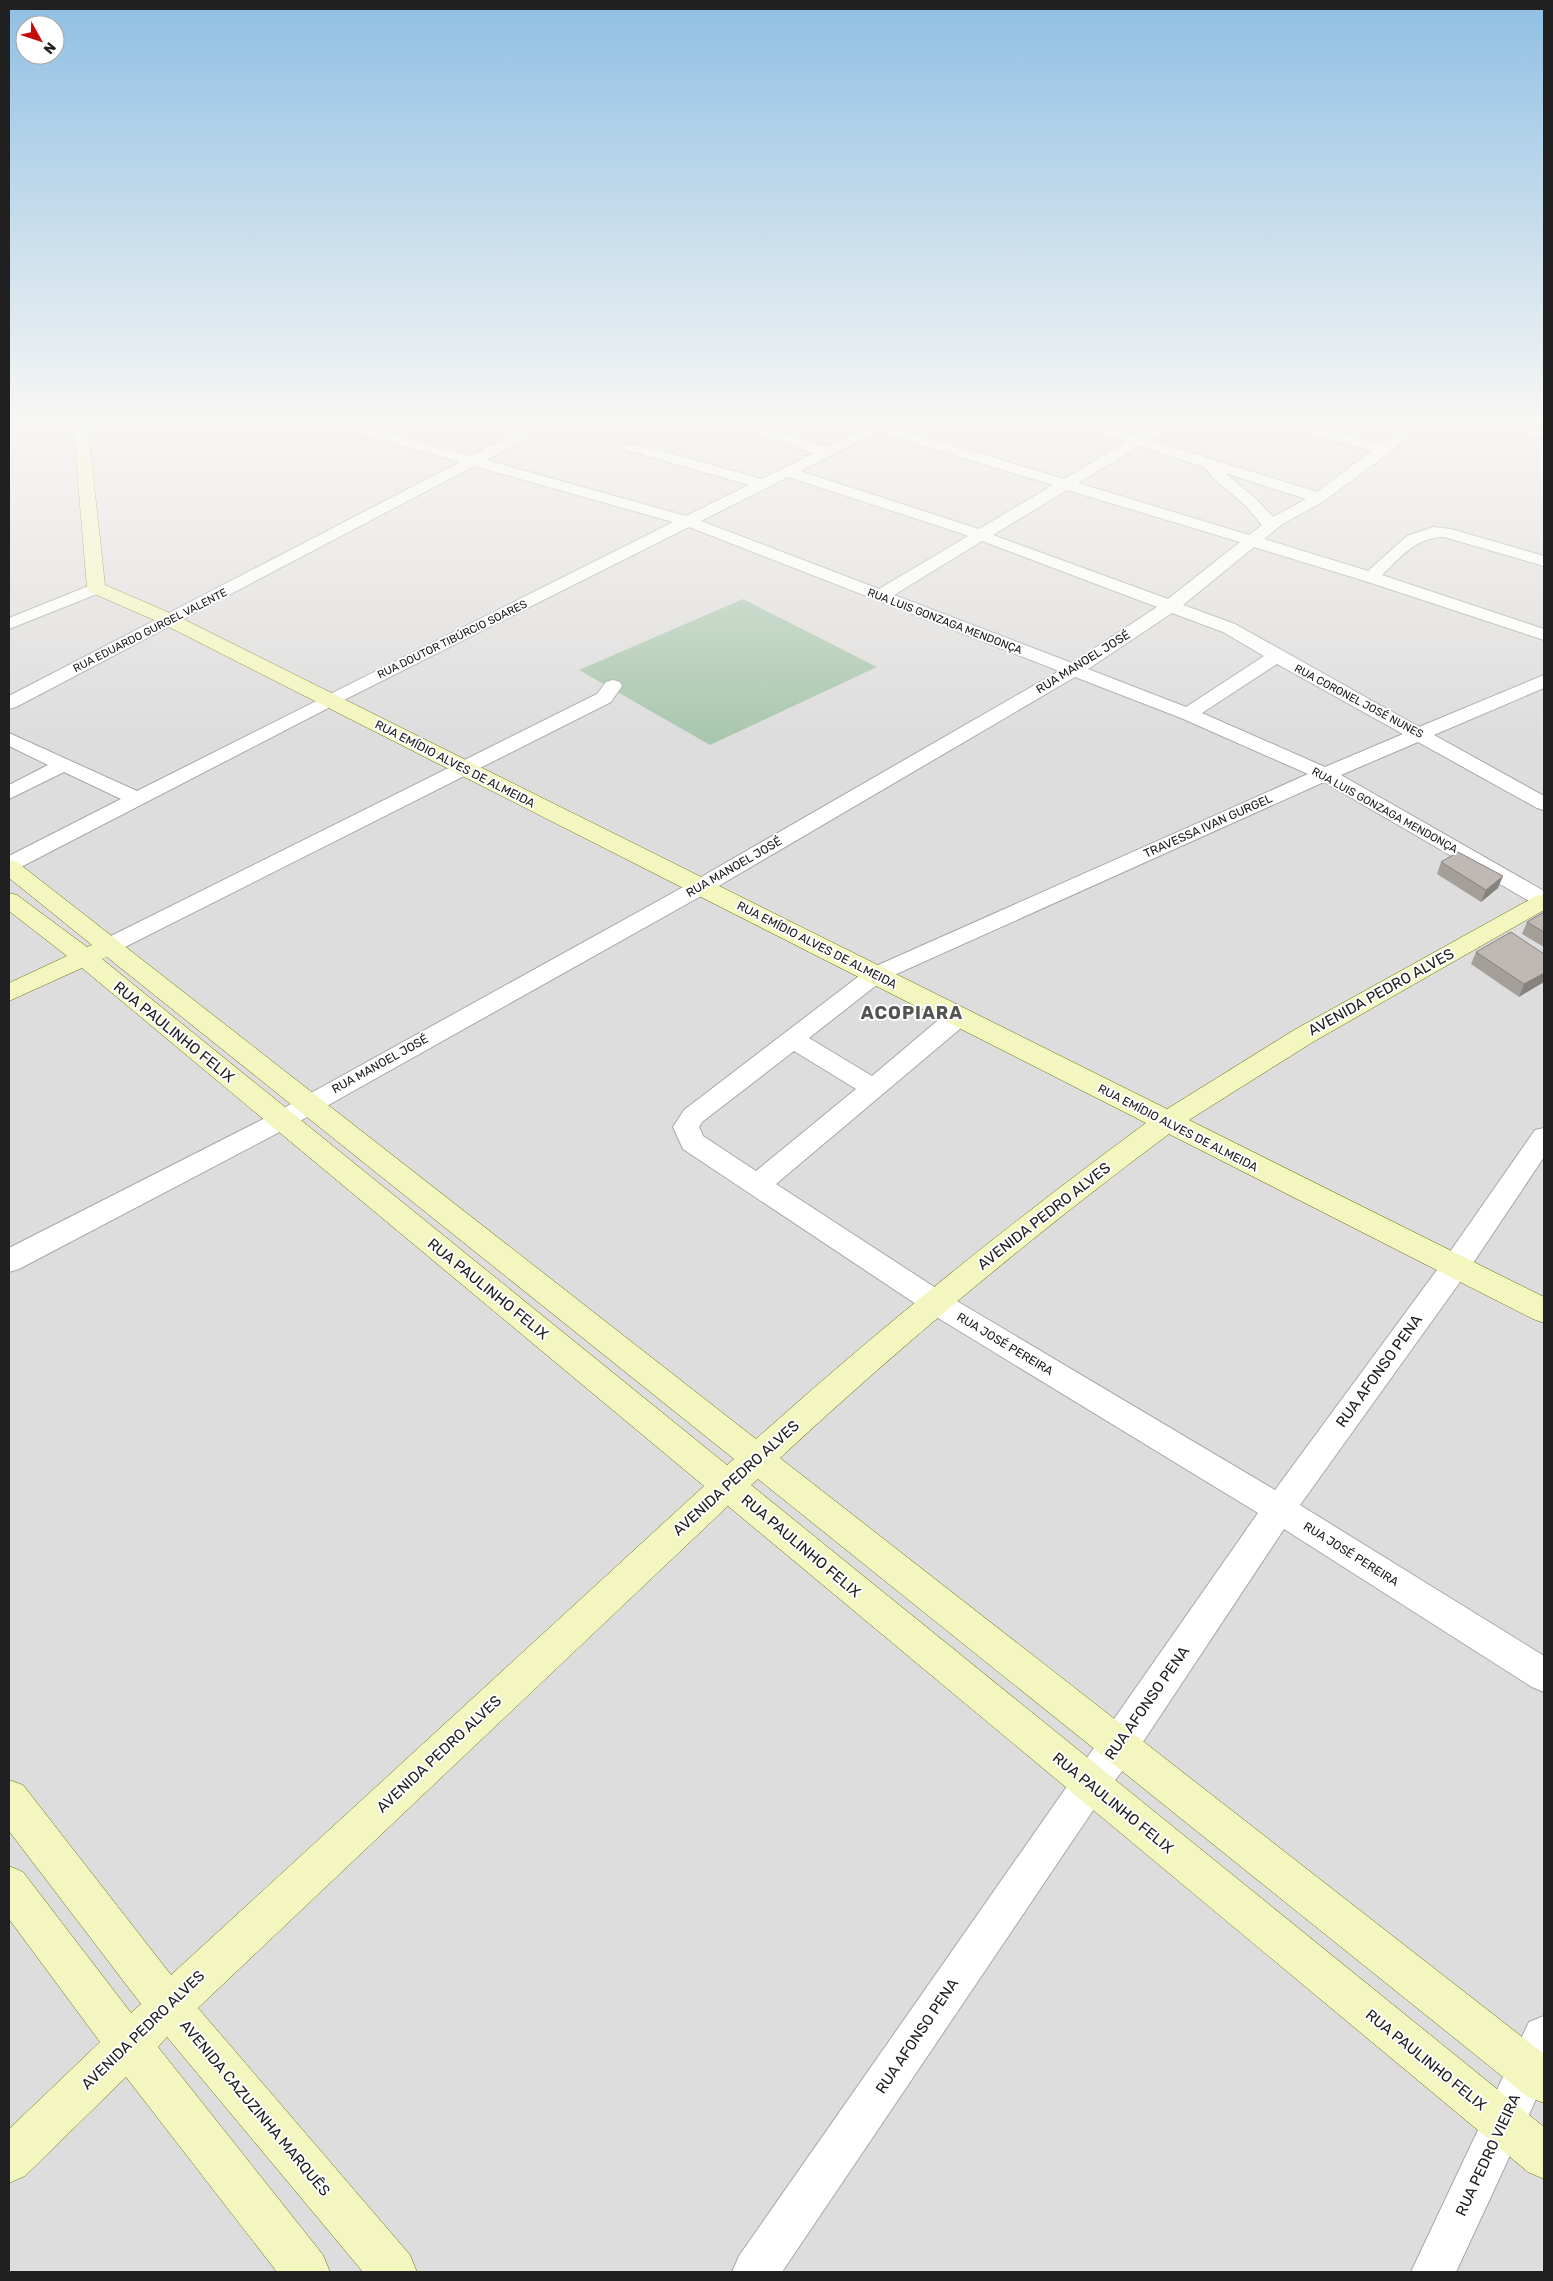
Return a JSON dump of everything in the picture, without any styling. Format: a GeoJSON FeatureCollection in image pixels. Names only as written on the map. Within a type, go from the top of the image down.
{"type":"FeatureCollection","features":[{"type":"Feature","properties":{"kind":"main road"},"geometry":{"type":"LineString","coordinates":[[90,523],[96,588]]}},
{"type":"Feature","properties":{"kind":"main road","name":"RUA EMÍDIO ALVES DE ALMEIDA"},"geometry":{"type":"LineString","coordinates":[[96,588],[170,620],[1544,1311]]}},
{"type":"Feature","properties":{"kind":"main road","name":"RUA PAULINHO FELIX"},"geometry":{"type":"LineString","coordinates":[[9,866],[97,952],[296,1112],[755,1458],[1120,1744],[1539,2062]]}},
{"type":"Feature","properties":{"kind":"main road","name":"RUA PAULINHO FELIX"},"geometry":{"type":"LineString","coordinates":[[9,900],[97,952]]}},
{"type":"Feature","properties":{"kind":"main road","name":"AVENIDA PEDRO ALVES"},"geometry":{"type":"LineString","coordinates":[[9,2160],[168,2006],[755,1458],[935,1302],[1090,1179],[1167,1122],[1298,1039],[1544,900]]}},
{"type":"Feature","properties":{"kind":"main road"},"geometry":{"type":"LineString","coordinates":[[9,993],[97,952]]}},
{"type":"Feature","properties":{"kind":"main road","name":"RUA PAULINHO FELIX"},"geometry":{"type":"LineString","coordinates":[[296,1112],[727,1485],[1544,2156]]}},
{"type":"Feature","properties":{"kind":"main road","name":"AVENIDA CAZUZINHA MARQUÊS"},"geometry":{"type":"LineString","coordinates":[[9,1799],[168,2006],[393,2272]]}},
{"type":"Feature","properties":{"kind":"main road"},"geometry":{"type":"LineString","coordinates":[[9,1886],[128,2044],[306,2272]]}},
{"type":"Feature","properties":{"kind":"street","name":"RUA EDUARDO GURGEL VALENTE"},"geometry":{"type":"LineString","coordinates":[[9,704],[356,523]]}},
{"type":"Feature","properties":{"kind":"street","name":"RUA DOUTOR TIBÚRCIO SOARES"},"geometry":{"type":"LineString","coordinates":[[9,866],[136,798],[328,700],[687,523]]}},
{"type":"Feature","properties":{"kind":"street","name":"RUA LUIS GONZAGA MENDONÇA"},"geometry":{"type":"LineString","coordinates":[[694,523],[1188,714],[1325,774],[1544,900]]}},
{"type":"Feature","properties":{"kind":"street","name":"RUA CORONEL JOSÉ NUNES"},"geometry":{"type":"LineString","coordinates":[[944,523],[1112,583],[1169,607],[1229,628],[1257,641],[1277,656],[1422,734],[1544,804]]}},
{"type":"Feature","properties":{"kind":"street"},"geometry":{"type":"LineString","coordinates":[[973,533],[987,523]]}},
{"type":"Feature","properties":{"kind":"street"},"geometry":{"type":"LineString","coordinates":[[871,593],[991,523]]}},
{"type":"Feature","properties":{"kind":"street"},"geometry":{"type":"LineString","coordinates":[[1195,523],[1371,577],[1544,635]]}},
{"type":"Feature","properties":{"kind":"street","name":"RUA MANOEL JOSÉ"},"geometry":{"type":"LineString","coordinates":[[9,1262],[296,1112],[702,886],[1074,670],[1169,607],[1276,523]]}},
{"type":"Feature","properties":{"kind":"street"},"geometry":{"type":"LineString","coordinates":[[1371,577],[1411,539],[1432,531],[1444,532],[1544,561]]}},
{"type":"Feature","properties":{"kind":"street"},"geometry":{"type":"LineString","coordinates":[[9,624],[96,588]]}},
{"type":"Feature","properties":{"kind":"street"},"geometry":{"type":"LineString","coordinates":[[1188,714],[1277,656]]}},
{"type":"Feature","properties":{"kind":"street","name":"TRAVESSA IVAN GURGEL"},"geometry":{"type":"LineString","coordinates":[[875,975],[1325,774],[1544,681]]}},
{"type":"Feature","properties":{"kind":"street"},"geometry":{"type":"LineString","coordinates":[[97,952],[604,698],[613,686]]}},
{"type":"Feature","properties":{"kind":"street"},"geometry":{"type":"LineString","coordinates":[[9,739],[63,766],[136,798]]}},
{"type":"Feature","properties":{"kind":"street"},"geometry":{"type":"LineString","coordinates":[[9,793],[63,766]]}},
{"type":"Feature","properties":{"kind":"street","name":"RUA JOSÉ PEREIRA"},"geometry":{"type":"LineString","coordinates":[[875,975],[791,1038],[693,1116],[686,1127],[692,1142],[935,1302],[1279,1509],[1544,1675]]}},
{"type":"Feature","properties":{"kind":"street"},"geometry":{"type":"LineString","coordinates":[[757,1184],[958,1017]]}},
{"type":"Feature","properties":{"kind":"street"},"geometry":{"type":"LineString","coordinates":[[791,1038],[873,1088]]}},
{"type":"Feature","properties":{"kind":"street","name":"RUA AFONSO PENA"},"geometry":{"type":"LineString","coordinates":[[754,2272],[1089,1784],[1120,1744],[1279,1509],[1455,1267],[1544,1137]]}},
{"type":"Feature","properties":{"kind":"street","name":"RUA PEDRO VIEIRA"},"geometry":{"type":"LineString","coordinates":[[1433,2272],[1504,2123],[1539,2062]]}},
{"type":"Feature","properties":{"kind":"shaded area"},"geometry":{"type":"Polygon","coordinates":[[[9,523],[1544,523],[1544,2272],[9,2272],[9,523]]]}},
{"type":"Feature","properties":{"kind":"green space"},"geometry":{"type":"Polygon","coordinates":[[[743,599],[877,667],[710,745],[579,670],[743,599]]]}},
{"type":"Feature","properties":{"kind":"building"},"geometry":{"type":"Polygon","coordinates":[[[1458,852],[1503,876],[1486,890],[1441,862],[1458,852]]]}},
{"type":"Feature","properties":{"kind":"building"},"geometry":{"type":"Polygon","coordinates":[[[1544,912],[1544,932],[1527,922],[1544,912]]]}},
{"type":"Feature","properties":{"kind":"building"},"geometry":{"type":"Polygon","coordinates":[[[1511,932],[1544,954],[1544,973],[1524,984],[1476,952],[1511,932]]]}},
{"type":"Feature","properties":{"kind":"district","name":"ACOPIARA"},"geometry":{"type":"Point","coordinates":[912,1013]}}]}
